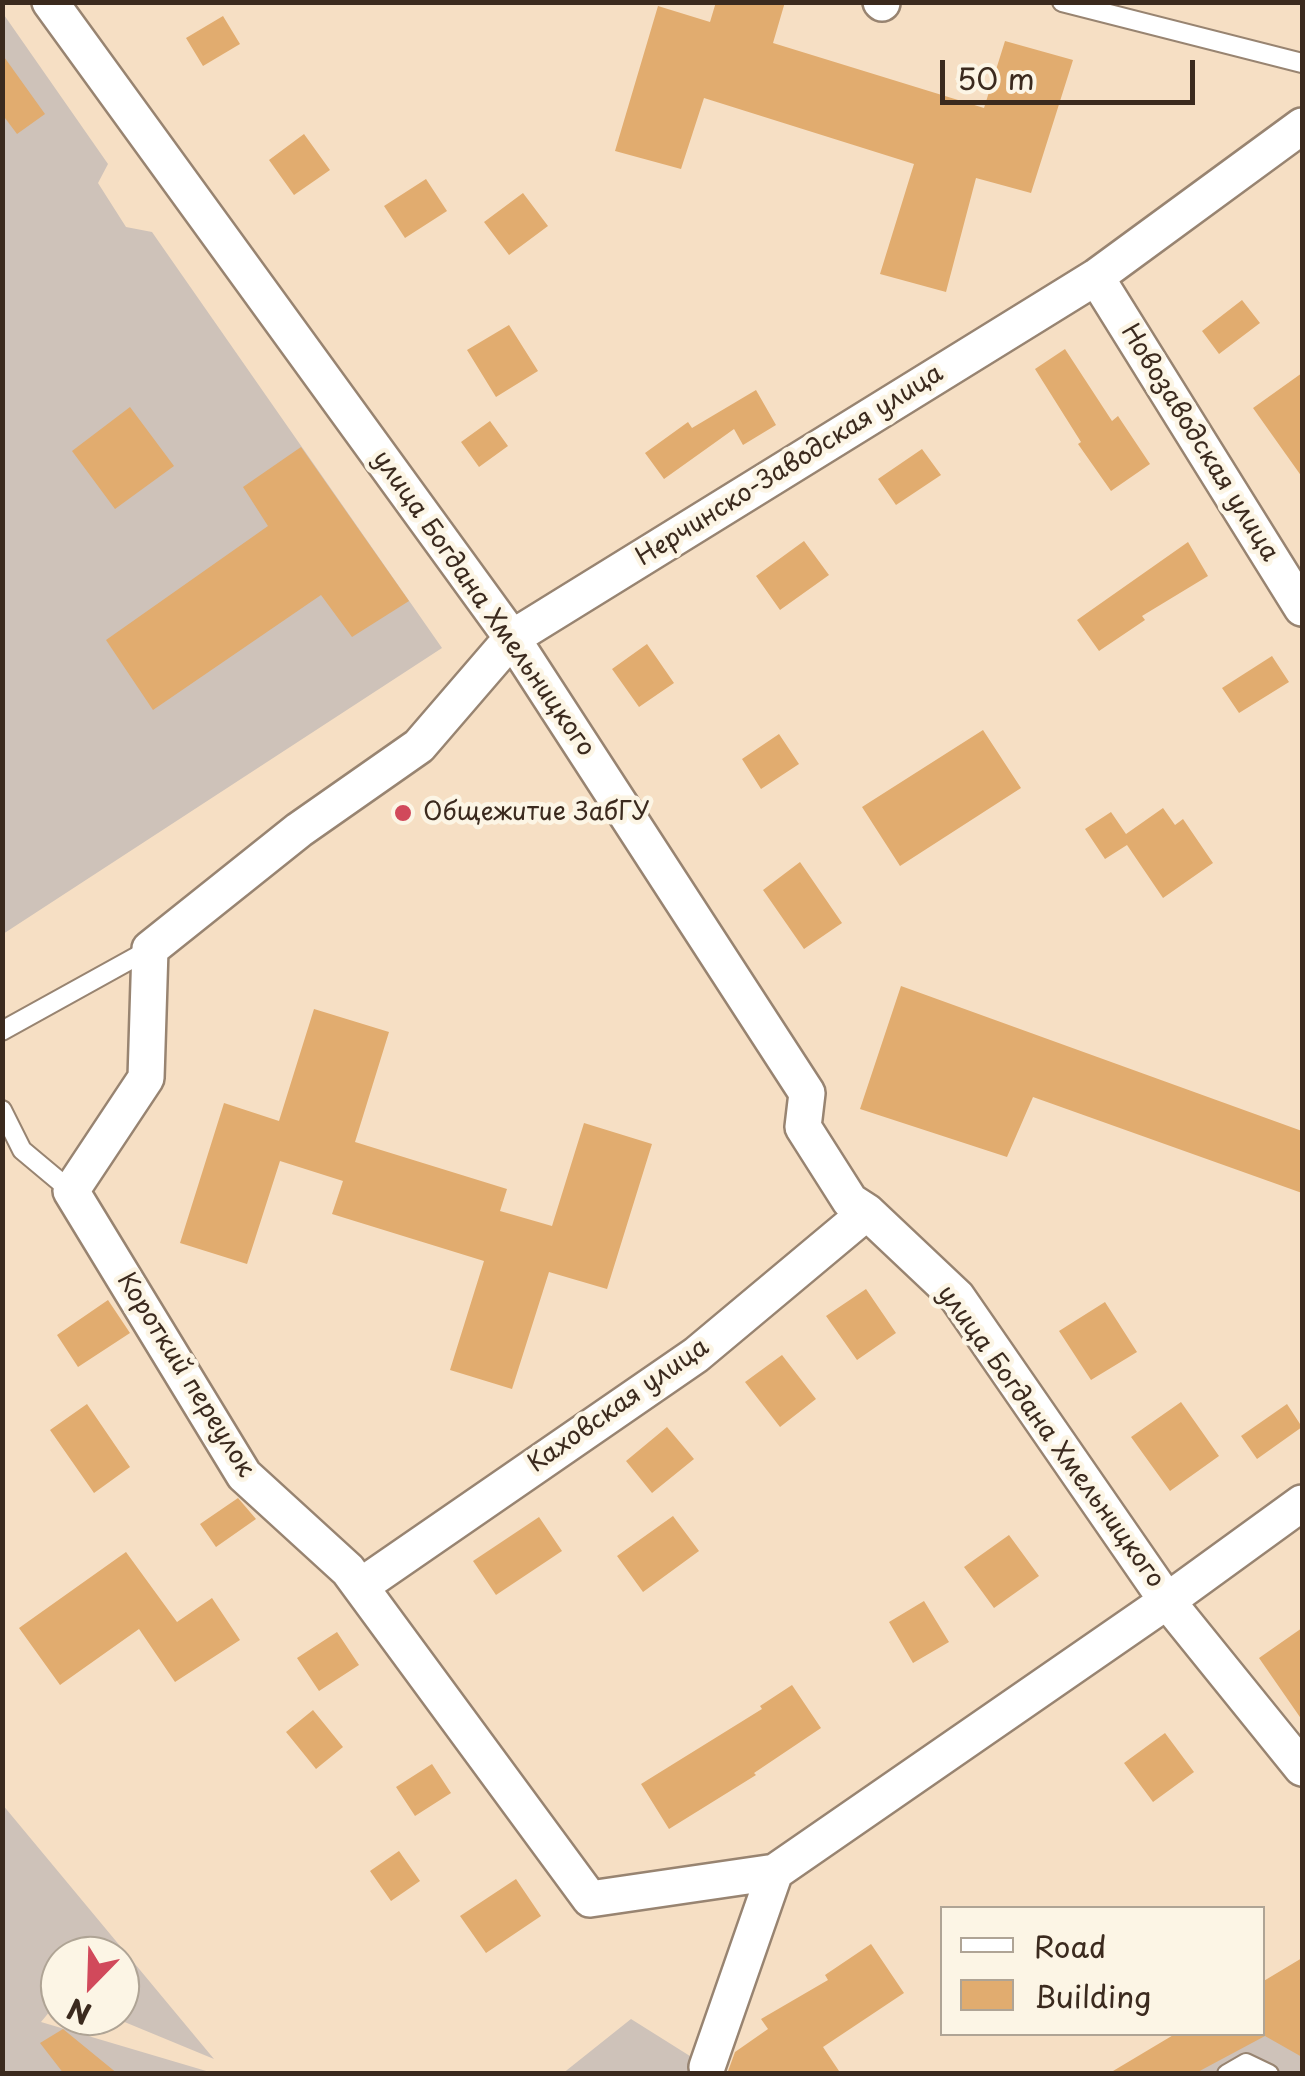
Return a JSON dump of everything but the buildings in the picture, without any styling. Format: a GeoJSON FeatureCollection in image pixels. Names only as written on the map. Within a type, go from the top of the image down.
{"type":"FeatureCollection","features":[{"type":"Feature","properties":{"kind":"street","name":"улица Богдана Хмельницкого"},"geometry":{"type":"LineString","coordinates":[[50,2],[512,638],[806,1093],[803,1127],[850,1201],[867,1212],[957,1297],[1167,1601],[1302,1768]]}},
{"type":"Feature","properties":{"kind":"street","name":"Нерчинско-Заводская улица"},"geometry":{"type":"LineString","coordinates":[[150,949],[299,830],[419,746],[512,638],[1096,277],[1302,126]]}},
{"type":"Feature","properties":{"kind":"street","name":"Новозаводская улица"},"geometry":{"type":"LineString","coordinates":[[1096,277],[1298,591]]}},
{"type":"Feature","properties":{"kind":"street"},"geometry":{"type":"LineString","coordinates":[[71,1191],[146,1078],[150,949]]}},
{"type":"Feature","properties":{"kind":"street","name":"Короткий переулок"},"geometry":{"type":"LineString","coordinates":[[71,1191],[244,1475],[348,1570],[590,1899],[775,1872]]}},
{"type":"Feature","properties":{"kind":"street","name":"Каховская улица"},"geometry":{"type":"LineString","coordinates":[[360,1586],[696,1355],[867,1212]]}},
{"type":"Feature","properties":{"kind":"street"},"geometry":{"type":"LineString","coordinates":[[706,2070],[775,1872],[1302,1503]]}},
{"type":"Feature","properties":{"kind":"lane"},"geometry":{"type":"LineString","coordinates":[[882,3],[891,2]]}},
{"type":"Feature","properties":{"kind":"lane"},"geometry":{"type":"LineString","coordinates":[[1062,2],[1302,63]]}},
{"type":"Feature","properties":{"kind":"lane"},"geometry":{"type":"LineString","coordinates":[[2,1031],[150,949]]}},
{"type":"Feature","properties":{"kind":"lane"},"geometry":{"type":"LineString","coordinates":[[2,1110],[22,1150],[71,1191]]}},
{"type":"Feature","properties":{"kind":"lane"},"geometry":{"type":"LineString","coordinates":[[1227,2074],[1246,2063],[1269,2074]]}},
{"type":"Feature","properties":{"kind":"shaded area"},"geometry":{"type":"Polygon","coordinates":[[[2,12],[108,164],[98,183],[126,227],[152,232],[442,648],[3,934],[2,12]]]}},
{"type":"Feature","properties":{"kind":"shaded area"},"geometry":{"type":"Polygon","coordinates":[[[2,1804],[112,1936],[40,1936],[40,2036],[88,2036],[213,2073],[3,2073],[2,1804]]]}},
{"type":"Feature","properties":{"kind":"shaded area"},"geometry":{"type":"Polygon","coordinates":[[[140,1970],[214,2059],[140,2028],[140,1970]]]}},
{"type":"Feature","properties":{"kind":"shaded area"},"geometry":{"type":"Polygon","coordinates":[[[1302,1976],[1302,2073],[1132,2074],[1198,2036],[1265,2036],[1265,2030],[1302,1976]]]}},
{"type":"Feature","properties":{"kind":"shaded area"},"geometry":{"type":"Polygon","coordinates":[[[631,2019],[717,2073],[562,2074],[631,2019]]]}},
{"type":"Feature","properties":{"kind":"place","name":"Общежитие ЗабГУ"},"geometry":{"type":"Point","coordinates":[403,813]}}]}
